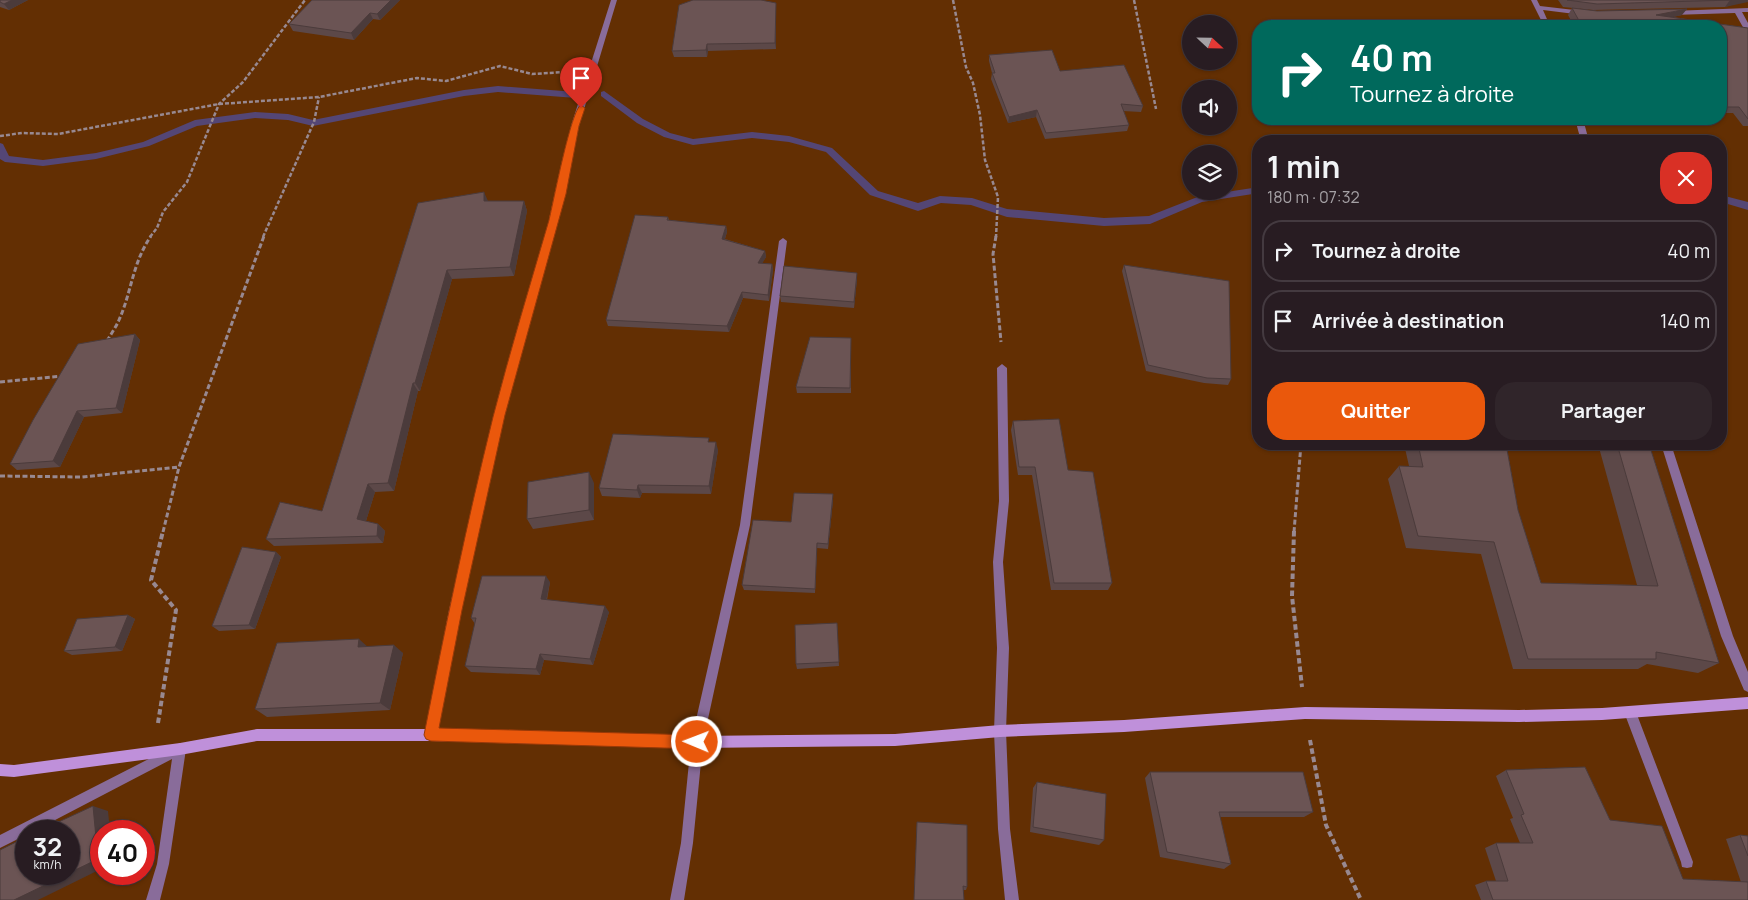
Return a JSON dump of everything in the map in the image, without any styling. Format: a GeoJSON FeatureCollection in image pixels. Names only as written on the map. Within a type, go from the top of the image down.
{"type":"FeatureCollection","features":[{"type":"Feature","properties":{"kind":"street"},"geometry":{"type":"LineString","coordinates":[[431,735],[455,610],[499,415],[561,194],[575,126],[614,0]]}},
{"type":"Feature","properties":{"kind":"street"},"geometry":{"type":"LineString","coordinates":[[1534,0],[1544,20]]}},
{"type":"Feature","properties":{"kind":"street"},"geometry":{"type":"LineString","coordinates":[[1539,8],[1593,14]]}},
{"type":"Feature","properties":{"kind":"street"},"geometry":{"type":"LineString","coordinates":[[1668,13],[1748,10]]}},
{"type":"Feature","properties":{"kind":"street"},"geometry":{"type":"LineString","coordinates":[[1738,11],[1748,29]]}},
{"type":"Feature","properties":{"kind":"street"},"geometry":{"type":"LineString","coordinates":[[677,900],[687,844],[697,742],[745,525],[784,241]]}},
{"type":"Feature","properties":{"kind":"street"},"geometry":{"type":"LineString","coordinates":[[1002,368],[1004,501],[998,562],[1003,648],[1000,731],[1004,829],[1012,900]]}},
{"type":"Feature","properties":{"kind":"street"},"geometry":{"type":"LineString","coordinates":[[1668,450],[1727,636],[1748,686]]}},
{"type":"Feature","properties":{"kind":"street"},"geometry":{"type":"LineString","coordinates":[[0,770],[14,771],[180,749],[257,735],[431,735],[697,742],[895,740],[1000,731],[1124,726],[1305,713],[1519,716],[1630,712],[1748,703]]}},
{"type":"Feature","properties":{"kind":"street"},"geometry":{"type":"LineString","coordinates":[[1630,712],[1686,862]]}},
{"type":"Feature","properties":{"kind":"street"},"geometry":{"type":"LineString","coordinates":[[0,842],[180,749]]}},
{"type":"Feature","properties":{"kind":"street"},"geometry":{"type":"LineString","coordinates":[[153,900],[163,864],[180,749]]}},
{"type":"Feature","properties":{"kind":"path"},"geometry":{"type":"LineString","coordinates":[[105,344],[119,320],[134,267],[142,250],[157,228],[163,212],[187,182],[219,104],[243,82],[305,0]]}},
{"type":"Feature","properties":{"kind":"path"},"geometry":{"type":"LineString","coordinates":[[952,0],[966,67],[973,83],[980,115],[985,160],[998,197],[998,232],[993,254],[1000,313],[1002,368]]}},
{"type":"Feature","properties":{"kind":"path"},"geometry":{"type":"LineString","coordinates":[[1134,0],[1156,109]]}},
{"type":"Feature","properties":{"kind":"path"},"geometry":{"type":"LineString","coordinates":[[0,136],[22,133],[58,134],[219,104],[319,97],[417,78],[446,81],[500,66],[532,74],[593,71]]}},
{"type":"Feature","properties":{"kind":"path"},"geometry":{"type":"LineString","coordinates":[[180,749],[157,722],[176,610],[151,580],[179,468],[273,211],[313,123],[319,97]]}},
{"type":"Feature","properties":{"kind":"path"},"geometry":{"type":"LineString","coordinates":[[0,382],[66,376]]}},
{"type":"Feature","properties":{"kind":"path"},"geometry":{"type":"LineString","coordinates":[[1300,450],[1294,520],[1292,596],[1305,713],[1326,825],[1361,900]]}},
{"type":"Feature","properties":{"kind":"path"},"geometry":{"type":"LineString","coordinates":[[0,476],[82,477],[179,468]]}},
{"type":"Feature","properties":{"kind":"shaded area"},"geometry":{"type":"Polygon","coordinates":[[[0,0],[1748,0],[1748,900],[0,900],[0,0]]]}},
{"type":"Feature","properties":{"kind":"building"},"geometry":{"type":"Polygon","coordinates":[[[0,0],[12,0],[4,4],[0,0]]]}},
{"type":"Feature","properties":{"kind":"building"},"geometry":{"type":"Polygon","coordinates":[[[312,0],[391,0],[377,14],[370,13],[351,33],[289,24],[312,0]]]}},
{"type":"Feature","properties":{"kind":"building"},"geometry":{"type":"Polygon","coordinates":[[[693,0],[761,0],[776,3],[775,43],[707,44],[706,50],[672,51],[679,5],[693,0]]]}},
{"type":"Feature","properties":{"kind":"building"},"geometry":{"type":"Polygon","coordinates":[[[1567,0],[1732,0],[1597,4],[1567,0]]]}},
{"type":"Feature","properties":{"kind":"building"},"geometry":{"type":"Polygon","coordinates":[[[1572,8],[1597,11],[1687,9],[1656,15],[1691,20],[1579,20],[1572,8]]]}},
{"type":"Feature","properties":{"kind":"building"},"geometry":{"type":"Polygon","coordinates":[[[1727,25],[1748,28],[1748,119],[1739,107],[1727,107],[1727,25]]]}},
{"type":"Feature","properties":{"kind":"building"},"geometry":{"type":"Polygon","coordinates":[[[1052,50],[1060,71],[1124,65],[1143,106],[1121,104],[1129,125],[1046,133],[1037,110],[1009,117],[992,73],[995,73],[989,55],[1052,50]]]}},
{"type":"Feature","properties":{"kind":"building"},"geometry":{"type":"Polygon","coordinates":[[[484,192],[484,201],[524,201],[510,267],[447,270],[415,383],[413,383],[388,483],[368,484],[357,519],[378,524],[377,536],[266,539],[280,502],[322,511],[418,203],[484,192]]]}},
{"type":"Feature","properties":{"kind":"building"},"geometry":{"type":"Polygon","coordinates":[[[635,215],[668,217],[667,220],[726,226],[722,239],[765,251],[758,263],[772,264],[768,295],[742,292],[727,326],[606,320],[635,215]]]}},
{"type":"Feature","properties":{"kind":"building"},"geometry":{"type":"Polygon","coordinates":[[[1124,265],[1229,281],[1231,379],[1207,378],[1148,365],[1124,265]]]}},
{"type":"Feature","properties":{"kind":"building"},"geometry":{"type":"Polygon","coordinates":[[[784,266],[857,273],[854,302],[780,296],[784,266]]]}},
{"type":"Feature","properties":{"kind":"building"},"geometry":{"type":"Polygon","coordinates":[[[135,334],[116,408],[77,411],[53,461],[10,464],[33,420],[78,344],[135,334]]]}},
{"type":"Feature","properties":{"kind":"building"},"geometry":{"type":"Polygon","coordinates":[[[810,337],[851,338],[850,388],[796,387],[810,337]]]}},
{"type":"Feature","properties":{"kind":"building"},"geometry":{"type":"Polygon","coordinates":[[[1059,419],[1068,470],[1093,472],[1112,583],[1054,583],[1035,467],[1019,467],[1013,421],[1059,419]]]}},
{"type":"Feature","properties":{"kind":"building"},"geometry":{"type":"Polygon","coordinates":[[[613,434],[709,438],[708,442],[716,442],[709,486],[638,485],[637,490],[599,488],[613,434]]]}},
{"type":"Feature","properties":{"kind":"building"},"geometry":{"type":"Polygon","coordinates":[[[1419,450],[1507,450],[1518,510],[1541,583],[1658,586],[1619,450],[1651,450],[1719,663],[1656,652],[1656,659],[1528,659],[1494,542],[1418,536],[1399,466],[1423,467],[1419,450]]]}},
{"type":"Feature","properties":{"kind":"building"},"geometry":{"type":"Polygon","coordinates":[[[589,472],[589,510],[527,519],[528,482],[589,472]]]}},
{"type":"Feature","properties":{"kind":"building"},"geometry":{"type":"Polygon","coordinates":[[[794,493],[833,494],[828,544],[817,543],[815,589],[742,585],[753,520],[791,522],[794,493]]]}},
{"type":"Feature","properties":{"kind":"building"},"geometry":{"type":"Polygon","coordinates":[[[242,547],[276,552],[249,625],[212,626],[242,547]]]}},
{"type":"Feature","properties":{"kind":"building"},"geometry":{"type":"Polygon","coordinates":[[[482,576],[546,576],[541,599],[605,606],[590,659],[540,654],[536,669],[465,666],[476,618],[471,618],[482,576]]]}},
{"type":"Feature","properties":{"kind":"building"},"geometry":{"type":"Polygon","coordinates":[[[128,615],[115,647],[64,651],[77,619],[128,615]]]}},
{"type":"Feature","properties":{"kind":"building"},"geometry":{"type":"Polygon","coordinates":[[[837,623],[839,662],[796,664],[795,625],[837,623]]]}},
{"type":"Feature","properties":{"kind":"building"},"geometry":{"type":"Polygon","coordinates":[[[359,639],[358,647],[394,645],[380,703],[255,709],[277,643],[359,639]]]}},
{"type":"Feature","properties":{"kind":"building"},"geometry":{"type":"Polygon","coordinates":[[[1585,767],[1610,820],[1662,826],[1683,879],[1748,882],[1748,900],[1493,900],[1486,881],[1508,881],[1496,843],[1533,843],[1521,815],[1524,814],[1506,770],[1585,767]]]}},
{"type":"Feature","properties":{"kind":"building"},"geometry":{"type":"Polygon","coordinates":[[[1150,772],[1303,772],[1313,812],[1219,812],[1231,864],[1167,852],[1150,772]]]}},
{"type":"Feature","properties":{"kind":"building"},"geometry":{"type":"Polygon","coordinates":[[[1037,782],[1106,794],[1104,840],[1033,827],[1037,782]]]}},
{"type":"Feature","properties":{"kind":"building"},"geometry":{"type":"Polygon","coordinates":[[[93,806],[94,820],[90,820],[90,863],[80,868],[80,820],[63,820],[93,806]]]}},
{"type":"Feature","properties":{"kind":"building"},"geometry":{"type":"Polygon","coordinates":[[[917,822],[967,825],[967,887],[963,886],[964,900],[914,900],[917,822]]]}},
{"type":"Feature","properties":{"kind":"building"},"geometry":{"type":"Polygon","coordinates":[[[1740,835],[1748,836],[1748,856],[1740,835]]]}},
{"type":"Feature","properties":{"kind":"building"},"geometry":{"type":"Polygon","coordinates":[[[15,842],[15,885],[45,885],[14,900],[0,900],[0,850],[15,842]]]}},
{"type":"Feature","properties":{"kind":"waterway"},"geometry":{"type":"LineString","coordinates":[[0,146],[5,159],[43,163],[96,156],[146,144],[195,123],[255,115],[288,117],[313,123],[464,93],[498,89],[576,95]]}},
{"type":"Feature","properties":{"kind":"waterway"},"geometry":{"type":"LineString","coordinates":[[604,94],[640,121],[667,135],[693,142],[752,135],[789,139],[829,150],[874,193],[918,207],[940,199],[972,202],[1007,213],[1104,222],[1150,220],[1200,199],[1252,191]]}},
{"type":"Feature","properties":{"kind":"waterway"},"geometry":{"type":"LineString","coordinates":[[1727,200],[1748,206]]}},
{"type":"Feature","properties":{"kind":"route"},"geometry":{"type":"LineString","coordinates":[[581,108],[575,126],[561,194],[499,415],[455,610],[431,735],[697,742]]}}]}
